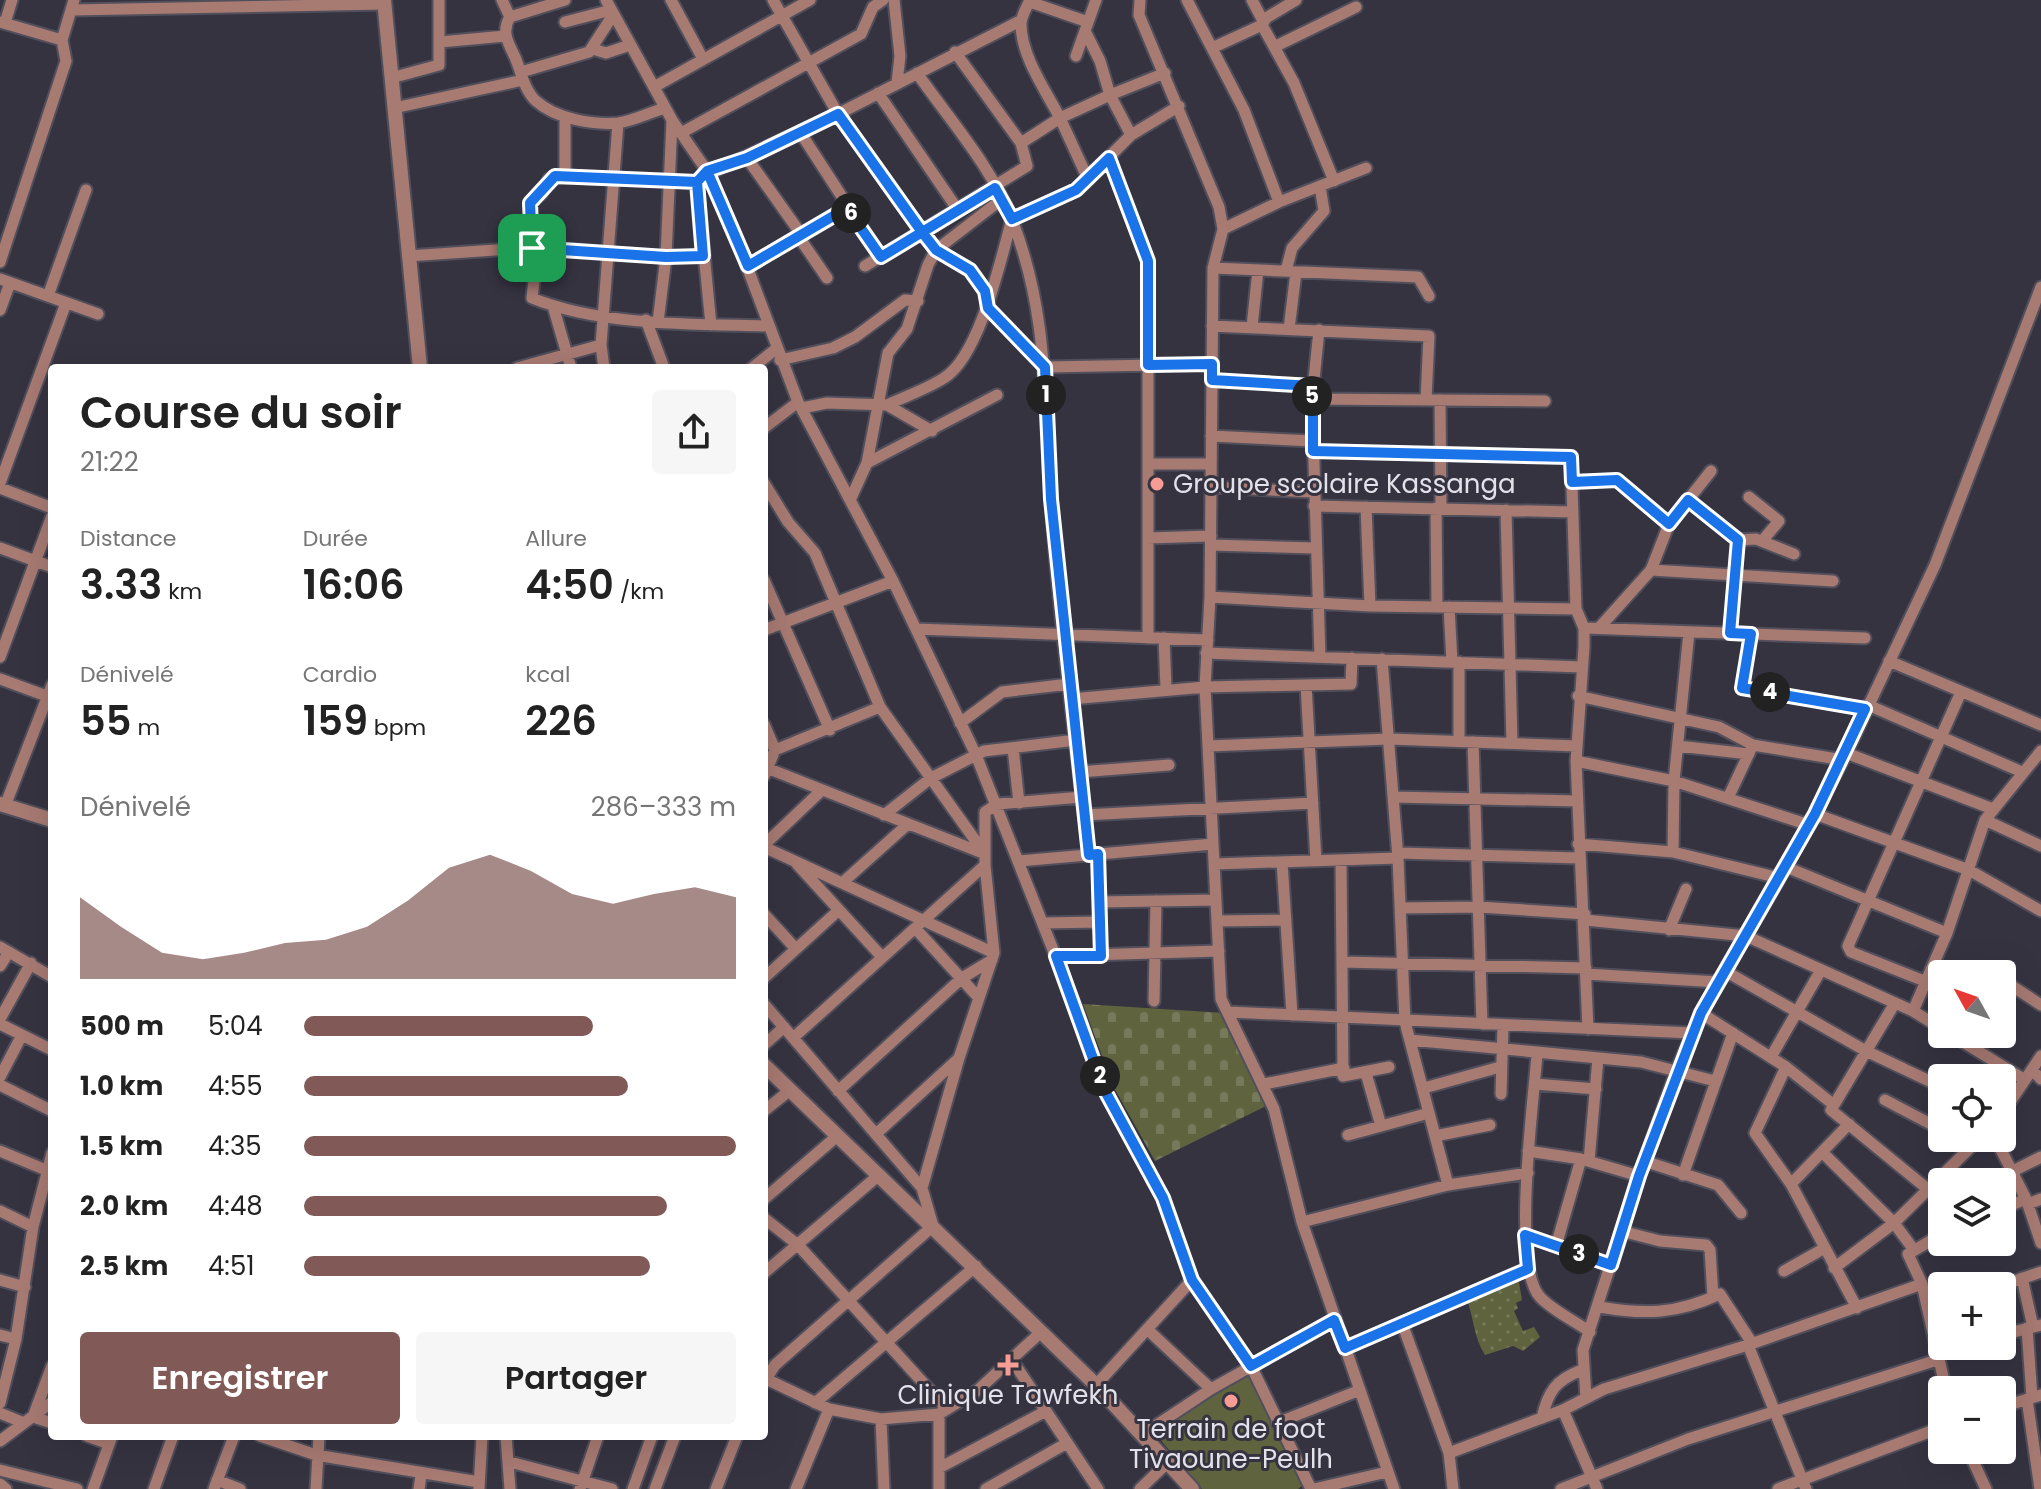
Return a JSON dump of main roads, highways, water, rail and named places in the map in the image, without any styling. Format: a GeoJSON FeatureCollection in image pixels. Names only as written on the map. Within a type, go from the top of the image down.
{"type":"FeatureCollection","features":[{"type":"Feature","properties":{"kind":"place","name":"Groupe scolaire Kassanga"},"geometry":{"type":"Point","coordinates":[1157,484]}},
{"type":"Feature","properties":{"kind":"place","name":"Clinique Tawfekh"},"geometry":{"type":"Point","coordinates":[1008,1365]}},
{"type":"Feature","properties":{"kind":"place","name":"Terrain de foot Tivaoune-Peulh"},"geometry":{"type":"Point","coordinates":[1231,1401]}}]}
